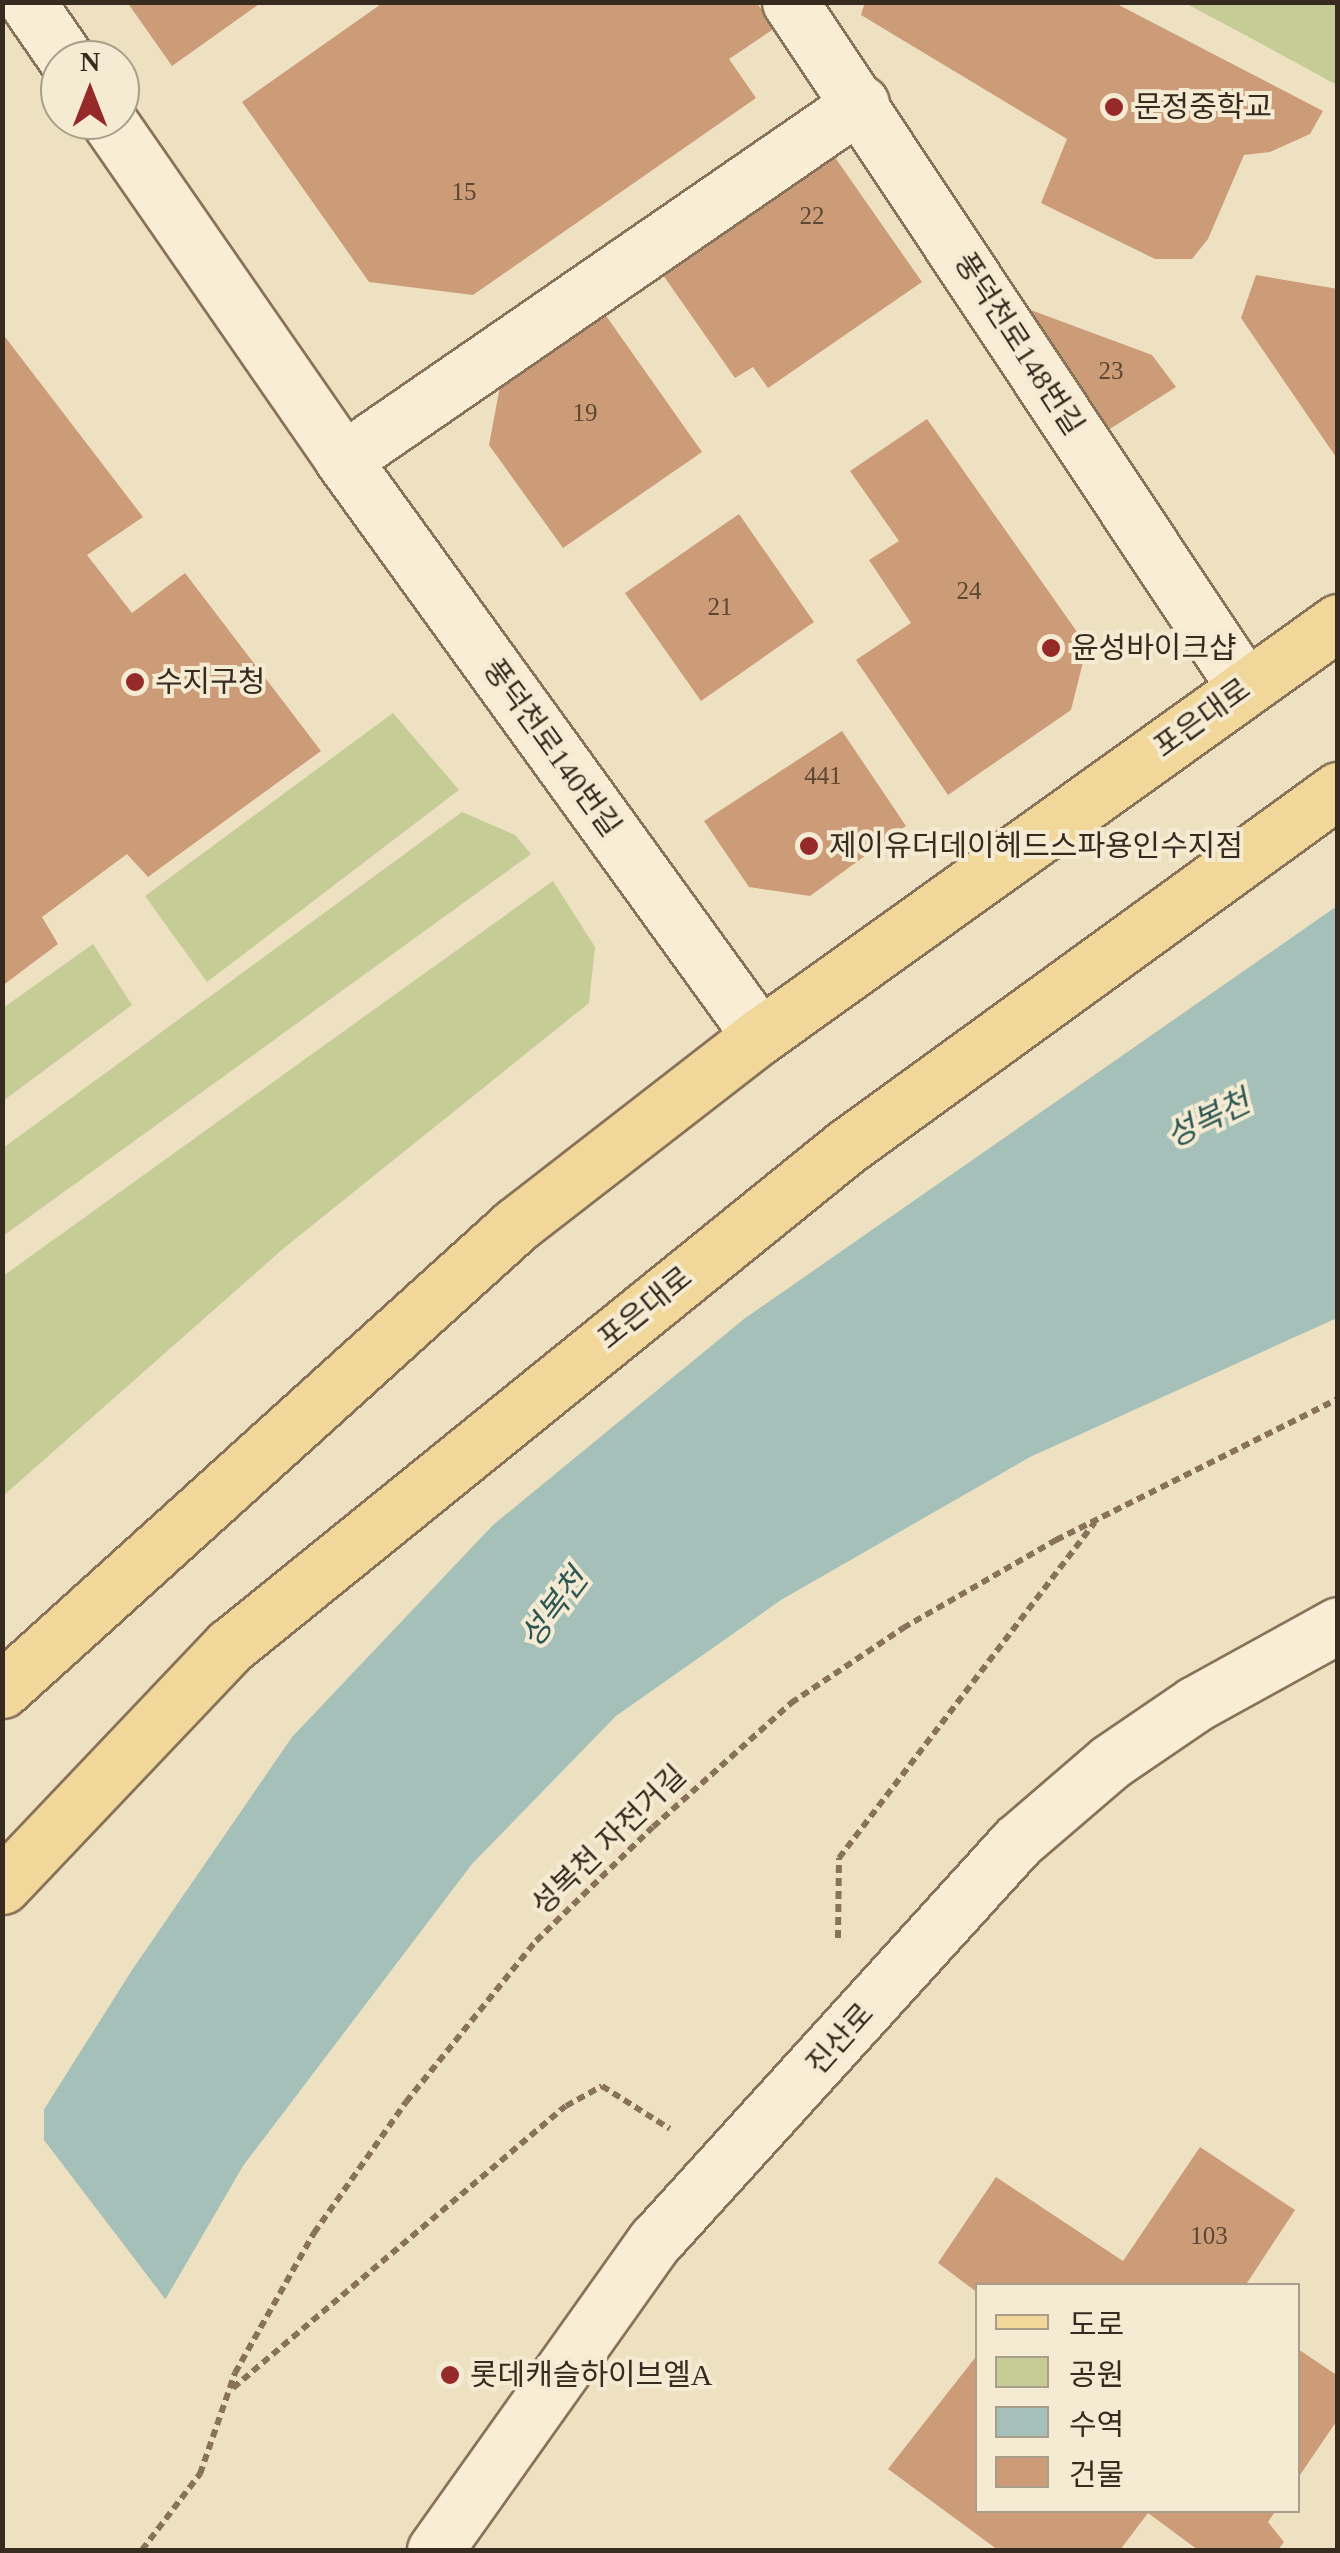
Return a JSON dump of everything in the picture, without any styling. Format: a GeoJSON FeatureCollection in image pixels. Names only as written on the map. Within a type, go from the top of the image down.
{"type":"FeatureCollection","features":[{"type":"Feature","properties":{"kind":"main road","name":"포은대로"},"geometry":{"type":"LineString","coordinates":[[2,1690],[516,1225],[760,1036],[1338,622]]}},
{"type":"Feature","properties":{"kind":"main road","name":"포은대로"},"geometry":{"type":"LineString","coordinates":[[2,1886],[260,1621],[846,1147],[1338,790]]}},
{"type":"Feature","properties":{"kind":"street"},"geometry":{"type":"LineString","coordinates":[[27,2],[53,40]]}},
{"type":"Feature","properties":{"kind":"street","name":"풍덕천로148번길"},"geometry":{"type":"LineString","coordinates":[[790,2],[861,103],[1244,688]]}},
{"type":"Feature","properties":{"kind":"street"},"geometry":{"type":"LineString","coordinates":[[344,460],[861,103]]}},
{"type":"Feature","properties":{"kind":"street","name":"풍덕천로140번길"},"geometry":{"type":"LineString","coordinates":[[122,140],[344,460],[760,1036]]}},
{"type":"Feature","properties":{"kind":"street","name":"진산로"},"geometry":{"type":"LineString","coordinates":[[434,2550],[655,2242],[1016,1842],[1110,1762],[1195,1704],[1338,1625]]}},
{"type":"Feature","properties":{"kind":"path","name":"성복천 자전거길"},"geometry":{"type":"LineString","coordinates":[[142,2550],[200,2474],[230,2390],[314,2233],[406,2102],[536,1941],[790,1703],[902,1628],[1097,1520],[1338,1398]]}},
{"type":"Feature","properties":{"kind":"path"},"geometry":{"type":"LineString","coordinates":[[837,2044],[839,1858],[1097,1520]]}},
{"type":"Feature","properties":{"kind":"path"},"geometry":{"type":"LineString","coordinates":[[230,2390],[578,2100],[602,2086],[685,2138]]}},
{"type":"Feature","properties":{"kind":"green space"},"geometry":{"type":"Polygon","coordinates":[[[1185,3],[1337,3],[1337,85],[1258,42],[1185,3]]]}},
{"type":"Feature","properties":{"kind":"green space"},"geometry":{"type":"Polygon","coordinates":[[[393,713],[459,790],[207,982],[145,896],[393,713]]]}},
{"type":"Feature","properties":{"kind":"green space"},"geometry":{"type":"Polygon","coordinates":[[[462,812],[515,835],[531,854],[3,1236],[3,1148],[462,812]]]}},
{"type":"Feature","properties":{"kind":"green space"},"geometry":{"type":"Polygon","coordinates":[[[553,881],[595,947],[589,1003],[284,1248],[3,1496],[3,1276],[553,881]]]}},
{"type":"Feature","properties":{"kind":"green space"},"geometry":{"type":"Polygon","coordinates":[[[93,944],[132,1005],[3,1101],[3,1008],[93,944]]]}},
{"type":"Feature","properties":{"kind":"water","name":"성복천"},"geometry":{"type":"Polygon","coordinates":[[[1337,906],[1337,1318],[1030,1457],[781,1600],[616,1716],[472,1864],[243,2166],[126,2367],[2,2550],[2,2176],[132,1970],[292,1737],[493,1525],[744,1319],[1337,906]]]}},
{"type":"Feature","properties":{"kind":"pier"},"geometry":{"type":"Polygon","coordinates":[[[44,2099],[44,2140],[169,2304],[62,2497],[15,2550],[3,2550],[2,2166],[44,2099]]]}},
{"type":"Feature","properties":{"kind":"building"},"geometry":{"type":"Polygon","coordinates":[[[127,2],[262,2],[172,66],[127,2]]]}},
{"type":"Feature","properties":{"kind":"building"},"geometry":{"type":"Polygon","coordinates":[[[384,2],[756,2],[775,28],[729,59],[756,98],[473,295],[369,282],[242,102],[384,2]]]}},
{"type":"Feature","properties":{"kind":"building"},"geometry":{"type":"Polygon","coordinates":[[[865,2],[1113,2],[1323,111],[1310,134],[1270,152],[1244,155],[1208,239],[1192,259],[1155,259],[1041,203],[1067,139],[861,15],[865,2]]]}},
{"type":"Feature","properties":{"kind":"building"},"geometry":{"type":"Polygon","coordinates":[[[834,156],[922,282],[768,388],[753,367],[735,378],[663,275],[834,156]]]}},
{"type":"Feature","properties":{"kind":"building"},"geometry":{"type":"Polygon","coordinates":[[[1256,275],[1338,289],[1338,460],[1241,318],[1256,275]]]}},
{"type":"Feature","properties":{"kind":"building"},"geometry":{"type":"Polygon","coordinates":[[[1001,299],[1152,355],[1176,387],[1105,432],[1001,299]]]}},
{"type":"Feature","properties":{"kind":"building"},"geometry":{"type":"Polygon","coordinates":[[[602,310],[702,452],[563,548],[489,445],[501,381],[602,310]]]}},
{"type":"Feature","properties":{"kind":"building","name":"수지구청"},"geometry":{"type":"Polygon","coordinates":[[[2,333],[143,517],[87,555],[132,613],[185,573],[321,751],[148,877],[127,854],[42,917],[58,944],[2,986],[2,333]]]}},
{"type":"Feature","properties":{"kind":"building"},"geometry":{"type":"Polygon","coordinates":[[[927,419],[1087,646],[1071,710],[948,795],[856,660],[911,623],[869,560],[899,541],[850,471],[927,419]]]}},
{"type":"Feature","properties":{"kind":"building"},"geometry":{"type":"Polygon","coordinates":[[[739,514],[814,622],[701,701],[625,593],[739,514]]]}},
{"type":"Feature","properties":{"kind":"building"},"geometry":{"type":"Polygon","coordinates":[[[842,731],[906,826],[810,896],[749,887],[704,821],[842,731]]]}},
{"type":"Feature","properties":{"kind":"building"},"geometry":{"type":"Polygon","coordinates":[[[1200,2147],[1295,2210],[1247,2283],[975,2283],[975,2291],[938,2263],[996,2177],[1123,2261],[1200,2147]]]}},
{"type":"Feature","properties":{"kind":"building"},"geometry":{"type":"Polygon","coordinates":[[[1300,2350],[1338,2376],[1338,2419],[1300,2475],[1300,2350]]]}},
{"type":"Feature","properties":{"kind":"building"},"geometry":{"type":"Polygon","coordinates":[[[975,2358],[975,2513],[1148,2513],[1120,2550],[998,2550],[888,2469],[975,2358]]]}},
{"type":"Feature","properties":{"kind":"building"},"geometry":{"type":"Polygon","coordinates":[[[1148,2513],[1274,2513],[1268,2522],[1284,2542],[1278,2550],[1198,2550],[1148,2513]]]}},
{"type":"Feature","properties":{"kind":"place","name":"문정중학교"},"geometry":{"type":"Point","coordinates":[1114,107]}},
{"type":"Feature","properties":{"kind":"place","name":"윤성바이크샵"},"geometry":{"type":"Point","coordinates":[1051,648]}},
{"type":"Feature","properties":{"kind":"place","name":"수지구청"},"geometry":{"type":"Point","coordinates":[135,682]}},
{"type":"Feature","properties":{"kind":"place","name":"제이유더데이헤드스파용인수지점"},"geometry":{"type":"Point","coordinates":[809,846]}},
{"type":"Feature","properties":{"kind":"place","name":"롯데캐슬하이브엘A"},"geometry":{"type":"Point","coordinates":[450,2375]}}]}
